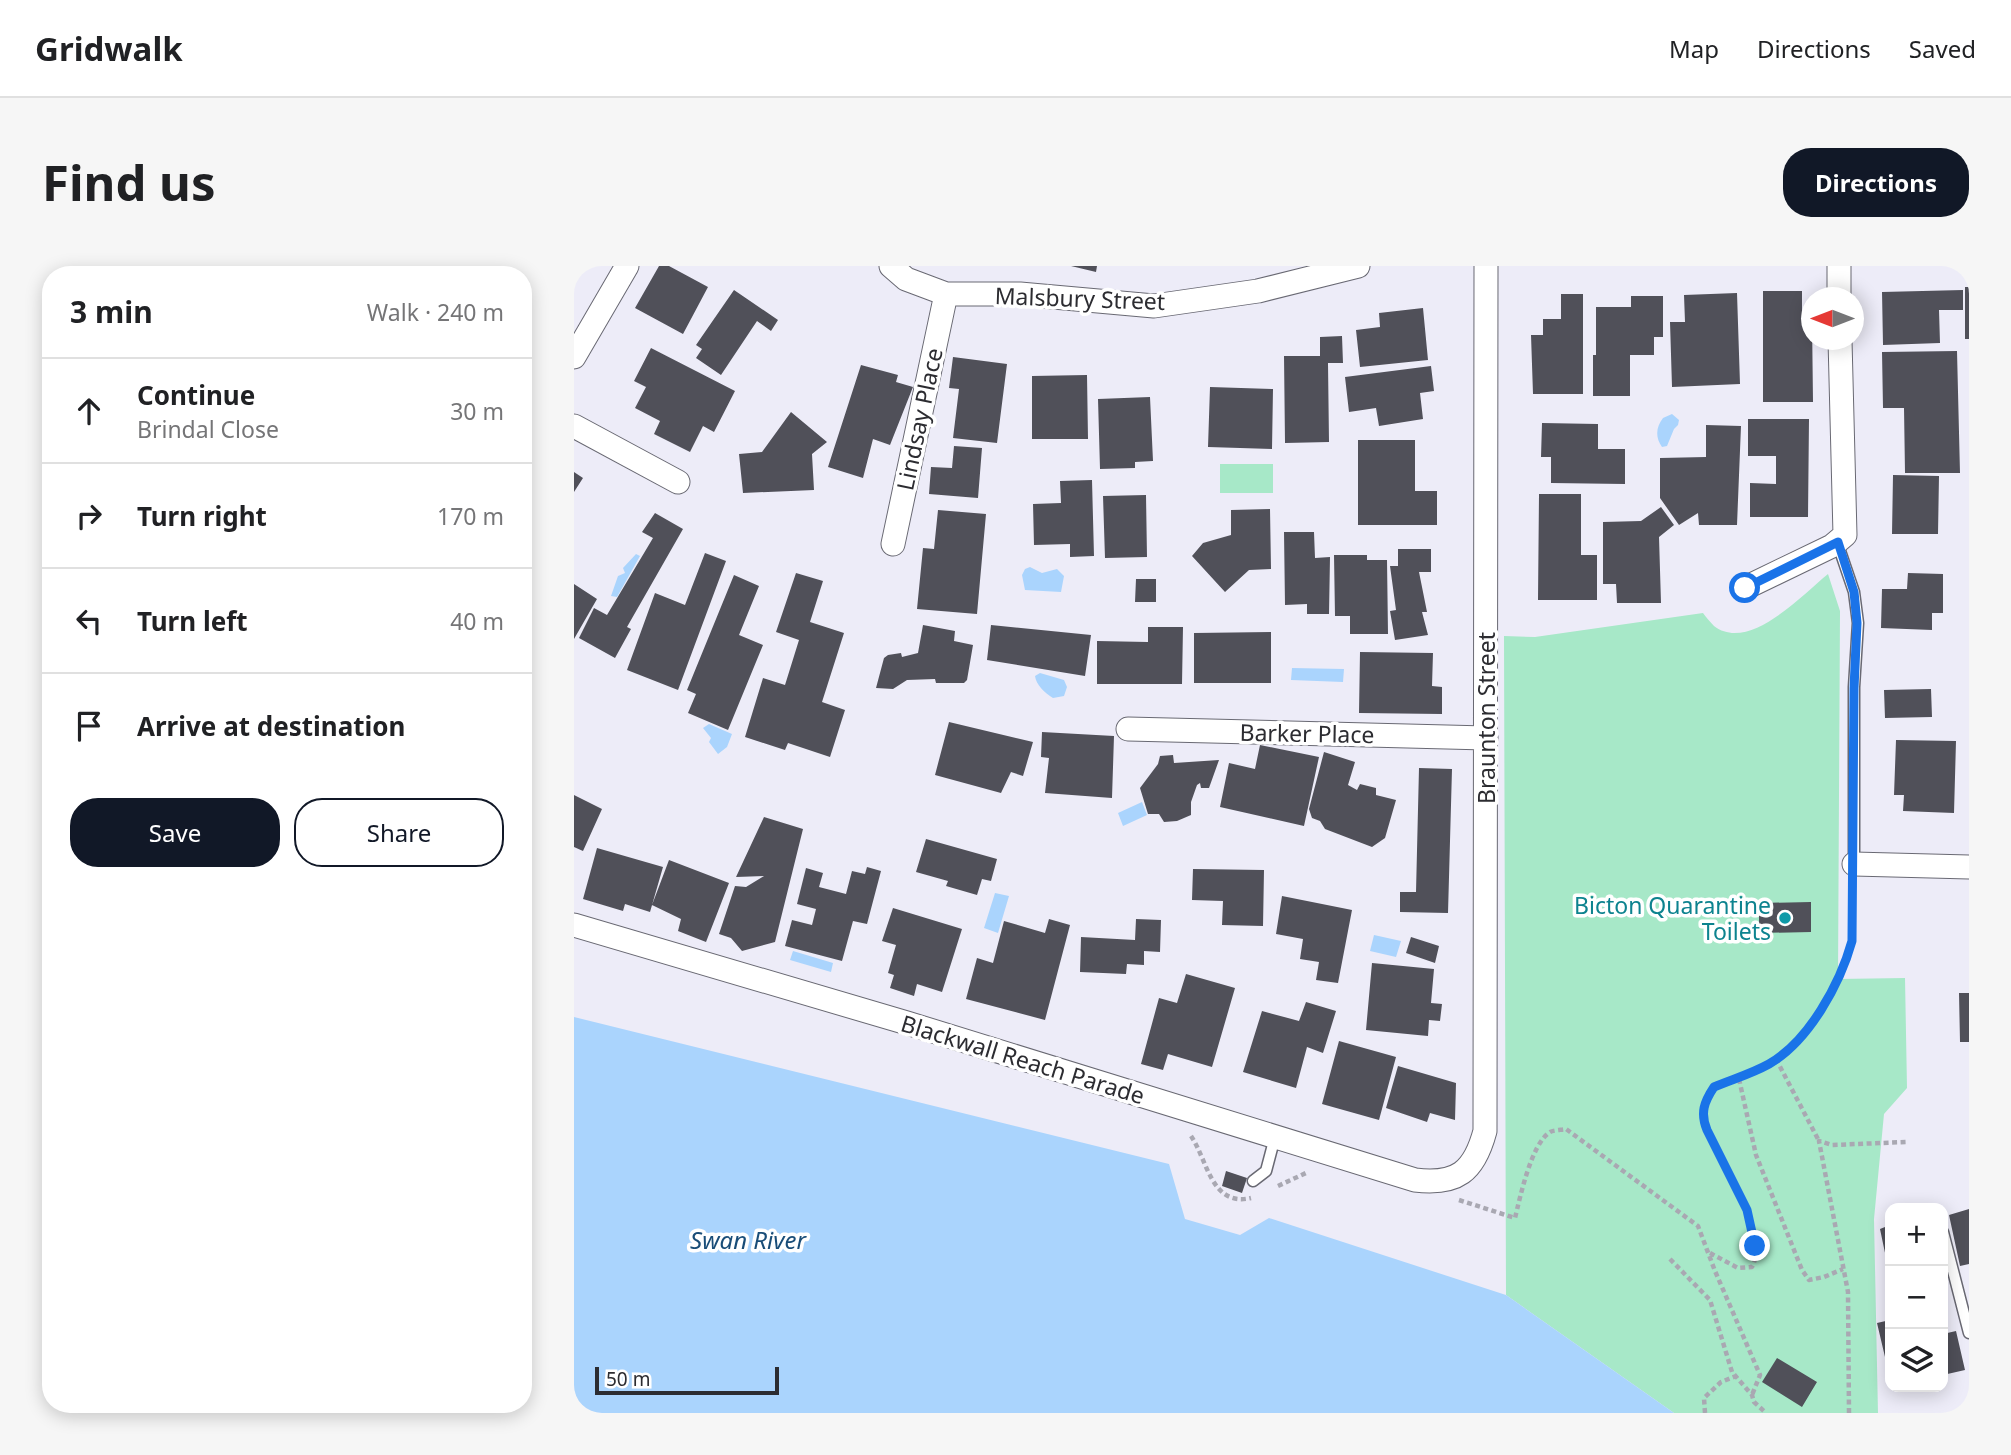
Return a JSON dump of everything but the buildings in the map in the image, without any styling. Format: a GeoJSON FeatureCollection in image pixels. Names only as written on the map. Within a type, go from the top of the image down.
{"type":"FeatureCollection","features":[{"type":"Feature","properties":{"kind":"street"},"geometry":{"type":"LineString","coordinates":[[574,357],[627,266]]}},
{"type":"Feature","properties":{"kind":"street","name":"Malsbury Street"},"geometry":{"type":"LineString","coordinates":[[891,266],[906,279],[946,294],[1020,294],[1154,306],[1258,290],[1357,266]]}},
{"type":"Feature","properties":{"kind":"street","name":"Braunton Street"},"geometry":{"type":"LineString","coordinates":[[1469,1167],[1485,1131],[1486,266]]}},
{"type":"Feature","properties":{"kind":"street"},"geometry":{"type":"LineString","coordinates":[[1839,266],[1839,287]]}},
{"type":"Feature","properties":{"kind":"street","name":"Lindsay Place"},"geometry":{"type":"LineString","coordinates":[[892,544],[946,294]]}},
{"type":"Feature","properties":{"kind":"street"},"geometry":{"type":"LineString","coordinates":[[1745,588],[1838,542],[1845,535],[1840,350]]}},
{"type":"Feature","properties":{"kind":"street"},"geometry":{"type":"LineString","coordinates":[[574,426],[678,482]]}},
{"type":"Feature","properties":{"kind":"street","name":"Barker Place"},"geometry":{"type":"LineString","coordinates":[[1128,729],[1486,738]]}},
{"type":"Feature","properties":{"kind":"street"},"geometry":{"type":"LineString","coordinates":[[1854,864],[1969,867]]}},
{"type":"Feature","properties":{"kind":"street","name":"Blackwall Reach Parade"},"geometry":{"type":"LineString","coordinates":[[574,925],[907,1023],[1415,1180],[1450,1180],[1460,1176],[1469,1167]]}},
{"type":"Feature","properties":{"kind":"lane"},"geometry":{"type":"LineString","coordinates":[[1838,542],[1854,592],[1857,623],[1854,864]]}},
{"type":"Feature","properties":{"kind":"lane"},"geometry":{"type":"LineString","coordinates":[[1254,1181],[1266,1171],[1275,1137]]}},
{"type":"Feature","properties":{"kind":"lane"},"geometry":{"type":"LineString","coordinates":[[1948,1251],[1969,1333]]}},
{"type":"Feature","properties":{"kind":"path"},"geometry":{"type":"LineString","coordinates":[[1752,1395],[1760,1376],[1709,1253],[1738,1268],[1752,1267],[1756,1260],[1755,1246],[1747,1210],[1702,1118],[1703,1110],[1714,1087],[1739,1079],[1776,1059],[1799,1039],[1819,1012],[1845,967],[1852,941],[1854,864]]}},
{"type":"Feature","properties":{"kind":"path"},"geometry":{"type":"LineString","coordinates":[[1776,1059],[1819,1141],[1848,1292],[1849,1413]]}},
{"type":"Feature","properties":{"kind":"path"},"geometry":{"type":"LineString","coordinates":[[1739,1079],[1756,1156],[1802,1270],[1809,1280],[1843,1269]]}},
{"type":"Feature","properties":{"kind":"path"},"geometry":{"type":"LineString","coordinates":[[1819,1141],[1832,1145],[1906,1142]]}},
{"type":"Feature","properties":{"kind":"path"},"geometry":{"type":"LineString","coordinates":[[1670,1258],[1710,1300],[1732,1372],[1752,1395],[1754,1402],[1766,1413]]}},
{"type":"Feature","properties":{"kind":"path"},"geometry":{"type":"LineString","coordinates":[[1705,1413],[1704,1398],[1721,1382],[1736,1376]]}},
{"type":"Feature","properties":{"kind":"green space"},"geometry":{"type":"Polygon","coordinates":[[[1220,464],[1273,464],[1273,493],[1220,493],[1220,464]]]}},
{"type":"Feature","properties":{"kind":"green space"},"geometry":{"type":"Polygon","coordinates":[[[1828,574],[1840,611],[1838,979],[1905,978],[1907,1088],[1884,1114],[1874,1219],[1878,1413],[1674,1413],[1506,1295],[1504,636],[1535,637],[1703,613],[1714,626],[1728,632],[1743,632],[1774,618],[1828,574]]]}},
{"type":"Feature","properties":{"kind":"water"},"geometry":{"type":"Polygon","coordinates":[[[1672,414],[1679,420],[1678,425],[1667,446],[1662,447],[1657,436],[1658,428],[1663,418],[1672,414]]]}},
{"type":"Feature","properties":{"kind":"water"},"geometry":{"type":"Polygon","coordinates":[[[636,554],[640,556],[617,597],[611,596],[618,576],[625,573],[623,568],[636,554]]]}},
{"type":"Feature","properties":{"kind":"water"},"geometry":{"type":"Polygon","coordinates":[[[1030,567],[1042,573],[1057,569],[1064,576],[1061,592],[1025,590],[1022,575],[1025,569],[1030,567]]]}},
{"type":"Feature","properties":{"kind":"water"},"geometry":{"type":"Polygon","coordinates":[[[1292,668],[1344,669],[1343,682],[1291,680],[1292,668]]]}},
{"type":"Feature","properties":{"kind":"water"},"geometry":{"type":"Polygon","coordinates":[[[1040,673],[1064,680],[1067,687],[1064,696],[1053,698],[1044,691],[1035,676],[1040,673]]]}},
{"type":"Feature","properties":{"kind":"water"},"geometry":{"type":"Polygon","coordinates":[[[709,724],[732,734],[727,747],[718,754],[703,728],[709,724]]]}},
{"type":"Feature","properties":{"kind":"water"},"geometry":{"type":"Polygon","coordinates":[[[1142,802],[1147,815],[1123,826],[1118,813],[1142,802]]]}},
{"type":"Feature","properties":{"kind":"water"},"geometry":{"type":"Polygon","coordinates":[[[995,893],[1009,896],[998,933],[984,928],[995,893]]]}},
{"type":"Feature","properties":{"kind":"water"},"geometry":{"type":"Polygon","coordinates":[[[1374,935],[1401,941],[1396,957],[1370,951],[1374,935]]]}},
{"type":"Feature","properties":{"kind":"water"},"geometry":{"type":"Polygon","coordinates":[[[793,951],[833,963],[831,972],[790,960],[793,951]]]}},
{"type":"Feature","properties":{"kind":"water","name":"Swan River"},"geometry":{"type":"Polygon","coordinates":[[[574,1017],[1169,1164],[1185,1219],[1240,1235],[1269,1218],[1506,1295],[1674,1413],[574,1413],[574,1017]]]}},
{"type":"Feature","properties":{"kind":"place","name":"Bicton Quarantine Toilets"},"geometry":{"type":"Point","coordinates":[1785,918]}},
{"type":"Feature","properties":{"kind":"route"},"geometry":{"type":"LineString","coordinates":[[1745,588],[1838,542],[1854,592],[1857,623],[1852,941],[1845,967],[1819,1012],[1799,1039],[1768,1064],[1739,1079],[1714,1087],[1703,1110],[1702,1118],[1707,1130],[1747,1210],[1755,1246]]}}]}
